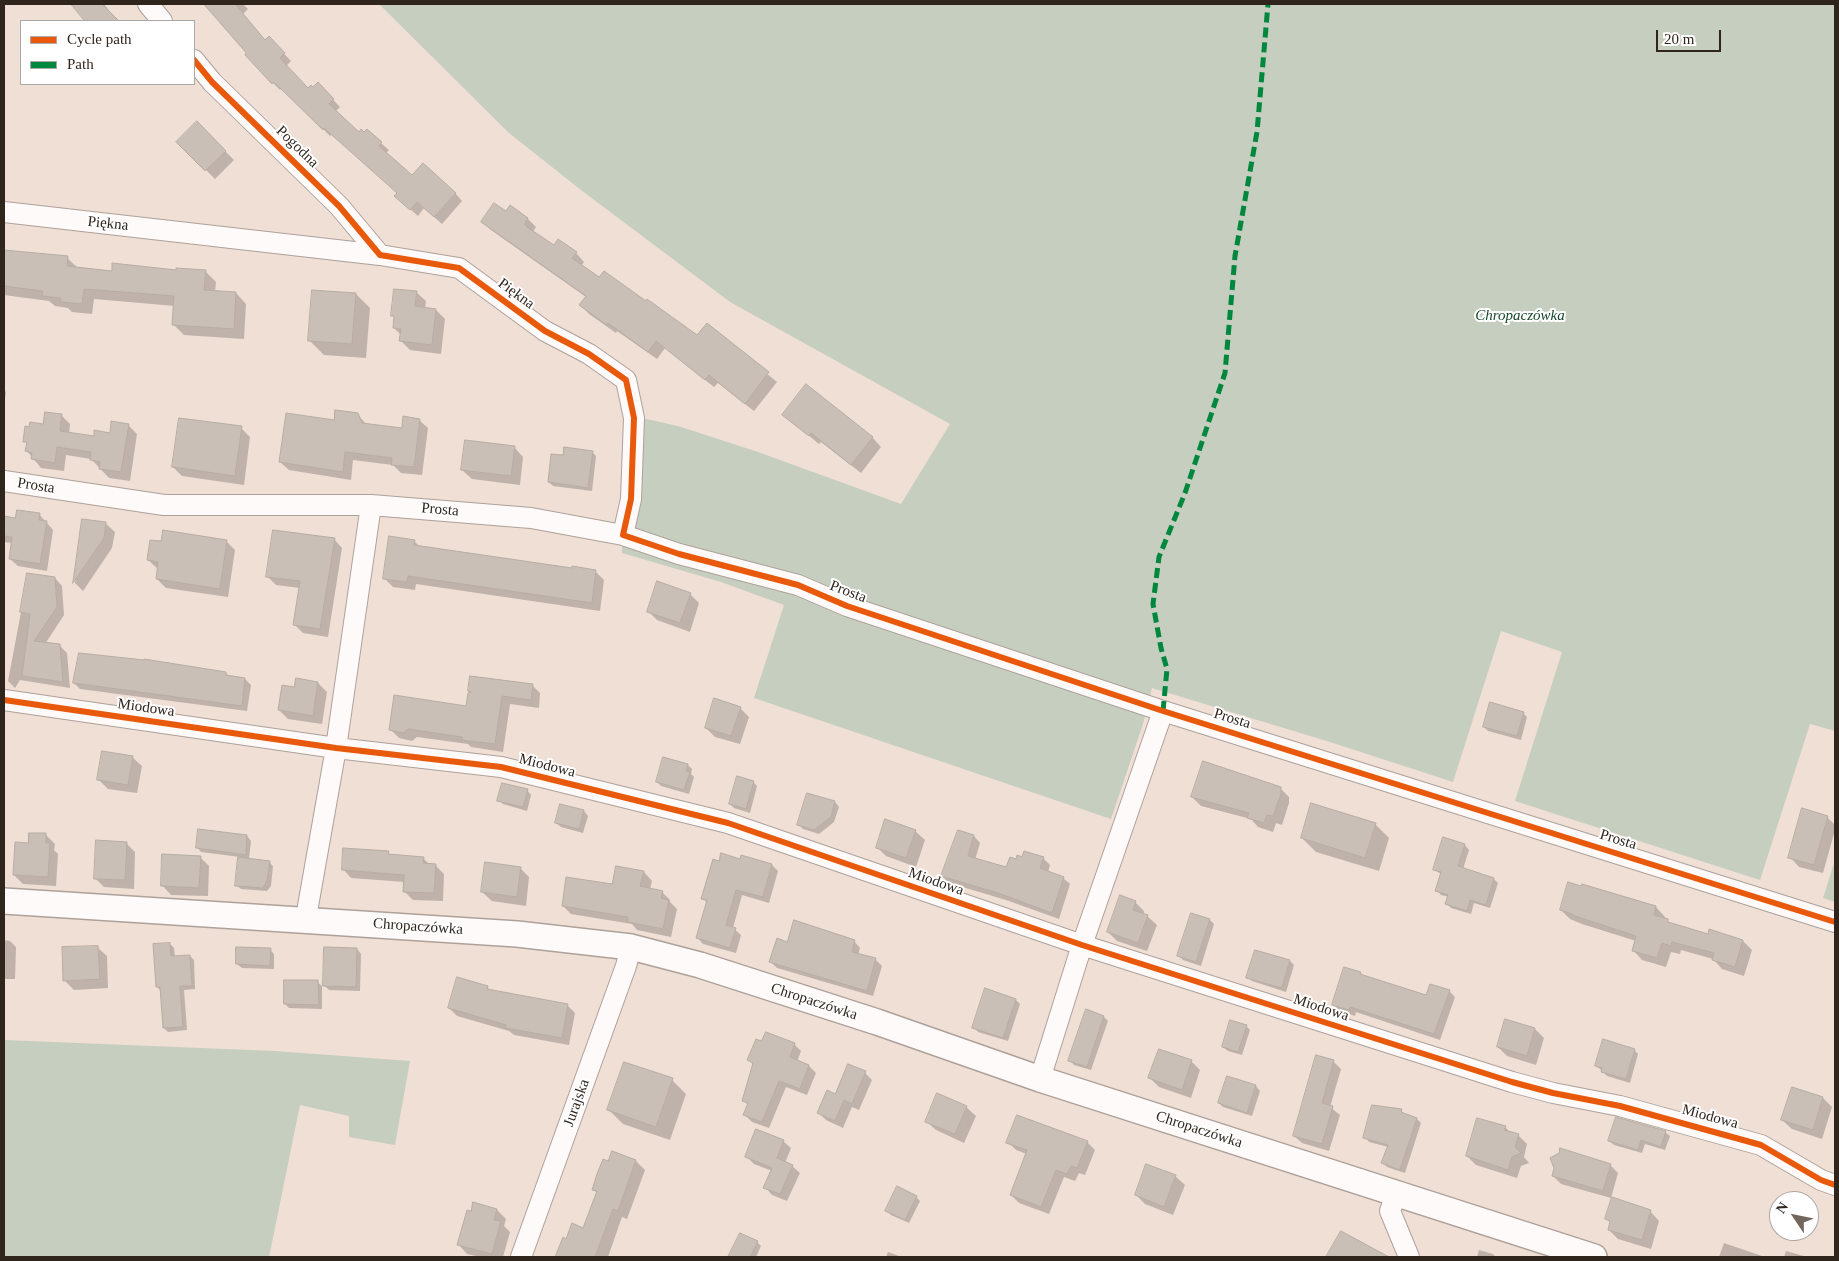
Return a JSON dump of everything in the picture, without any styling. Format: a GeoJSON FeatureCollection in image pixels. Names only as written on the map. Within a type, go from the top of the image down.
{"type":"FeatureCollection","features":[{"type":"Feature","properties":{"kind":"street"},"geometry":{"type":"LineString","coordinates":[[148,4],[161,20]]}},
{"type":"Feature","properties":{"kind":"street","name":"Pogodna"},"geometry":{"type":"LineString","coordinates":[[195,61],[212,82],[339,206],[380,254]]}},
{"type":"Feature","properties":{"kind":"street","name":"Piękna"},"geometry":{"type":"LineString","coordinates":[[4,212],[380,254],[459,268],[545,331],[589,354],[626,380],[634,418],[632,499],[623,535]]}},
{"type":"Feature","properties":{"kind":"street","name":"Prosta"},"geometry":{"type":"LineString","coordinates":[[4,481],[164,506],[371,505],[531,518],[623,535],[679,554],[798,585],[847,606],[1163,711],[1835,922]]}},
{"type":"Feature","properties":{"kind":"street"},"geometry":{"type":"LineString","coordinates":[[307,920],[336,748],[371,505]]}},
{"type":"Feature","properties":{"kind":"street","name":"Miodowa"},"geometry":{"type":"LineString","coordinates":[[4,700],[336,748],[501,767],[728,823],[1082,945],[1512,1082],[1553,1093],[1620,1106],[1761,1144],[1821,1180],[1835,1185]]}},
{"type":"Feature","properties":{"kind":"street"},"geometry":{"type":"LineString","coordinates":[[1040,1079],[1082,945],[1163,711]]}},
{"type":"Feature","properties":{"kind":"street","name":"Chropaczówka"},"geometry":{"type":"LineString","coordinates":[[4,901],[517,934],[631,947],[709,968],[877,1022],[1040,1079],[1594,1257]]}},
{"type":"Feature","properties":{"kind":"street","name":"Jurajska"},"geometry":{"type":"LineString","coordinates":[[521,1257],[626,966],[631,947]]}},
{"type":"Feature","properties":{"kind":"street"},"geometry":{"type":"LineString","coordinates":[[1396,1194],[1390,1211],[1409,1257]]}},
{"type":"Feature","properties":{"kind":"green space","name":"Chropaczówka"},"geometry":{"type":"Polygon","coordinates":[[[379,4],[1835,4],[1835,731],[1810,724],[1760,880],[1515,801],[1562,652],[1501,631],[1453,782],[1330,742],[1152,688],[1143,724],[1111,819],[754,698],[784,605],[721,582],[622,553],[625,479],[624,414],[678,426],[758,452],[901,504],[950,424],[730,302],[581,190],[509,133],[379,4]]]}},
{"type":"Feature","properties":{"kind":"green space"},"geometry":{"type":"Polygon","coordinates":[[[1835,860],[1835,902],[1823,898],[1835,860]]]}},
{"type":"Feature","properties":{"kind":"green space"},"geometry":{"type":"Polygon","coordinates":[[[4,1040],[275,1051],[410,1061],[395,1145],[349,1137],[349,1116],[300,1105],[269,1257],[4,1257],[4,1040]]]}},
{"type":"Feature","properties":{"kind":"building"},"geometry":{"type":"Polygon","coordinates":[[[71,4],[102,4],[118,20],[84,20],[71,4]]]}},
{"type":"Feature","properties":{"kind":"building"},"geometry":{"type":"Polygon","coordinates":[[[204,4],[235,4],[265,40],[269,36],[285,53],[280,58],[308,88],[311,85],[313,87],[318,82],[334,99],[329,104],[359,132],[361,129],[364,132],[367,129],[382,142],[379,146],[412,175],[423,163],[456,193],[434,217],[417,202],[410,210],[394,196],[397,193],[324,128],[323,130],[274,82],[272,84],[245,55],[246,53],[204,4]]]}},
{"type":"Feature","properties":{"kind":"building"},"geometry":{"type":"Polygon","coordinates":[[[197,121],[226,151],[205,171],[176,142],[197,121]]]}},
{"type":"Feature","properties":{"kind":"building"},"geometry":{"type":"Polygon","coordinates":[[[494,203],[506,211],[510,205],[528,218],[525,224],[527,227],[554,245],[558,239],[577,252],[572,258],[599,277],[604,271],[697,335],[707,323],[769,372],[745,404],[709,375],[705,380],[656,341],[648,352],[579,305],[586,296],[481,222],[494,203]]]}},
{"type":"Feature","properties":{"kind":"building"},"geometry":{"type":"Polygon","coordinates":[[[4,250],[68,256],[67,266],[112,271],[112,263],[176,270],[176,268],[206,270],[204,290],[236,292],[234,329],[172,325],[174,296],[84,289],[82,304],[60,302],[61,298],[42,296],[43,291],[4,286],[4,250]]]}},
{"type":"Feature","properties":{"kind":"building"},"geometry":{"type":"Polygon","coordinates":[[[394,289],[417,291],[415,306],[436,309],[432,345],[399,341],[401,329],[393,328],[394,316],[391,316],[394,289]]]}},
{"type":"Feature","properties":{"kind":"building"},"geometry":{"type":"Polygon","coordinates":[[[312,290],[356,293],[352,344],[308,341],[312,290]]]}},
{"type":"Feature","properties":{"kind":"building"},"geometry":{"type":"Polygon","coordinates":[[[806,384],[873,437],[851,465],[811,433],[809,436],[782,415],[806,384]]]}},
{"type":"Feature","properties":{"kind":"building"},"geometry":{"type":"Polygon","coordinates":[[[335,410],[358,413],[362,423],[402,428],[403,416],[420,419],[414,467],[391,465],[392,458],[345,452],[343,472],[279,462],[286,413],[334,420],[335,410]]]}},
{"type":"Feature","properties":{"kind":"building"},"geometry":{"type":"Polygon","coordinates":[[[45,412],[62,414],[60,431],[94,436],[94,430],[110,433],[111,421],[129,424],[121,472],[99,469],[100,462],[90,460],[91,452],[57,447],[55,463],[31,459],[32,453],[25,451],[27,442],[23,442],[25,426],[29,427],[30,422],[43,424],[45,412]]]}},
{"type":"Feature","properties":{"kind":"building"},"geometry":{"type":"Polygon","coordinates":[[[179,418],[242,426],[235,476],[172,467],[179,418]]]}},
{"type":"Feature","properties":{"kind":"building"},"geometry":{"type":"Polygon","coordinates":[[[465,440],[515,446],[511,476],[461,470],[465,440]]]}},
{"type":"Feature","properties":{"kind":"building"},"geometry":{"type":"Polygon","coordinates":[[[564,447],[593,451],[588,488],[548,482],[551,454],[563,455],[564,447]]]}},
{"type":"Feature","properties":{"kind":"building"},"geometry":{"type":"Polygon","coordinates":[[[17,510],[40,513],[39,520],[47,521],[40,564],[9,559],[12,537],[4,536],[4,516],[15,518],[17,510]]]}},
{"type":"Feature","properties":{"kind":"building"},"geometry":{"type":"Polygon","coordinates":[[[82,519],[106,522],[104,538],[73,583],[82,519]]]}},
{"type":"Feature","properties":{"kind":"building"},"geometry":{"type":"Polygon","coordinates":[[[163,530],[227,540],[220,589],[156,579],[158,562],[147,560],[150,540],[161,541],[163,530]]]}},
{"type":"Feature","properties":{"kind":"building"},"geometry":{"type":"Polygon","coordinates":[[[273,530],[335,538],[320,629],[293,625],[300,581],[266,577],[273,530]]]}},
{"type":"Feature","properties":{"kind":"building"},"geometry":{"type":"Polygon","coordinates":[[[389,536],[415,540],[414,545],[596,570],[592,603],[408,576],[407,582],[383,579],[389,536]]]}},
{"type":"Feature","properties":{"kind":"building"},"geometry":{"type":"Polygon","coordinates":[[[27,573],[55,577],[57,607],[34,641],[60,644],[63,682],[22,676],[30,614],[20,612],[27,573]]]}},
{"type":"Feature","properties":{"kind":"building"},"geometry":{"type":"Polygon","coordinates":[[[657,581],[691,593],[680,623],[647,612],[657,581]]]}},
{"type":"Feature","properties":{"kind":"building"},"geometry":{"type":"Polygon","coordinates":[[[79,653],[144,659],[226,672],[226,675],[245,678],[242,706],[73,683],[79,653]]]}},
{"type":"Feature","properties":{"kind":"building"},"geometry":{"type":"Polygon","coordinates":[[[470,676],[533,684],[531,700],[502,696],[495,744],[462,740],[462,737],[408,729],[403,733],[389,730],[394,695],[466,706],[468,693],[471,692],[468,691],[470,676]]]}},
{"type":"Feature","properties":{"kind":"building"},"geometry":{"type":"Polygon","coordinates":[[[296,678],[318,682],[313,716],[278,710],[282,685],[294,687],[296,678]]]}},
{"type":"Feature","properties":{"kind":"building"},"geometry":{"type":"Polygon","coordinates":[[[714,698],[741,707],[731,736],[705,728],[714,698]]]}},
{"type":"Feature","properties":{"kind":"building"},"geometry":{"type":"Polygon","coordinates":[[[1490,702],[1524,712],[1517,736],[1483,727],[1490,702]]]}},
{"type":"Feature","properties":{"kind":"building"},"geometry":{"type":"Polygon","coordinates":[[[102,751],[133,756],[128,785],[97,780],[102,751]]]}},
{"type":"Feature","properties":{"kind":"building"},"geometry":{"type":"Polygon","coordinates":[[[663,757],[688,764],[686,771],[690,772],[684,790],[656,782],[663,757]]]}},
{"type":"Feature","properties":{"kind":"building"},"geometry":{"type":"Polygon","coordinates":[[[1203,761],[1281,787],[1281,794],[1273,816],[1267,815],[1264,823],[1247,818],[1249,813],[1191,797],[1203,761]]]}},
{"type":"Feature","properties":{"kind":"building"},"geometry":{"type":"Polygon","coordinates":[[[737,776],[754,781],[746,809],[729,804],[737,776]]]}},
{"type":"Feature","properties":{"kind":"building"},"geometry":{"type":"Polygon","coordinates":[[[502,783],[528,789],[523,807],[497,801],[502,783]]]}},
{"type":"Feature","properties":{"kind":"building"},"geometry":{"type":"Polygon","coordinates":[[[807,793],[835,801],[831,817],[814,830],[797,825],[807,793]]]}},
{"type":"Feature","properties":{"kind":"building"},"geometry":{"type":"Polygon","coordinates":[[[1311,803],[1376,823],[1365,858],[1301,838],[1311,803]]]}},
{"type":"Feature","properties":{"kind":"building"},"geometry":{"type":"Polygon","coordinates":[[[560,804],[584,810],[579,829],[555,823],[560,804]]]}},
{"type":"Feature","properties":{"kind":"building"},"geometry":{"type":"Polygon","coordinates":[[[1802,808],[1828,816],[1814,865],[1788,858],[1802,808]]]}},
{"type":"Feature","properties":{"kind":"building"},"geometry":{"type":"Polygon","coordinates":[[[885,819],[916,830],[906,858],[876,848],[885,819]]]}},
{"type":"Feature","properties":{"kind":"building"},"geometry":{"type":"Polygon","coordinates":[[[198,829],[247,835],[246,855],[196,848],[198,829]]]}},
{"type":"Feature","properties":{"kind":"building"},"geometry":{"type":"Polygon","coordinates":[[[958,830],[974,835],[968,856],[1006,867],[1010,857],[1016,859],[1017,855],[1022,857],[1024,851],[1044,857],[1040,868],[1064,877],[1052,913],[998,893],[941,876],[958,830]]]}},
{"type":"Feature","properties":{"kind":"building"},"geometry":{"type":"Polygon","coordinates":[[[29,833],[46,833],[46,843],[50,843],[48,877],[13,875],[15,842],[28,843],[29,833]]]}},
{"type":"Feature","properties":{"kind":"building"},"geometry":{"type":"Polygon","coordinates":[[[1443,837],[1465,844],[1458,866],[1494,878],[1486,905],[1470,900],[1467,911],[1445,904],[1448,895],[1435,891],[1441,872],[1433,870],[1443,837]]]}},
{"type":"Feature","properties":{"kind":"building"},"geometry":{"type":"Polygon","coordinates":[[[96,840],[127,842],[125,880],[94,879],[96,840]]]}},
{"type":"Feature","properties":{"kind":"building"},"geometry":{"type":"Polygon","coordinates":[[[343,848],[389,851],[388,854],[424,857],[423,863],[436,864],[434,893],[403,892],[404,875],[342,870],[343,848]]]}},
{"type":"Feature","properties":{"kind":"building"},"geometry":{"type":"Polygon","coordinates":[[[721,853],[740,859],[741,855],[772,864],[763,897],[736,890],[726,925],[736,928],[730,948],[696,938],[707,900],[701,899],[713,859],[719,861],[721,853]]]}},
{"type":"Feature","properties":{"kind":"building"},"geometry":{"type":"Polygon","coordinates":[[[162,854],[201,856],[199,888],[161,886],[162,854]]]}},
{"type":"Feature","properties":{"kind":"building"},"geometry":{"type":"Polygon","coordinates":[[[238,857],[270,861],[267,881],[263,888],[235,886],[238,857]]]}},
{"type":"Feature","properties":{"kind":"building"},"geometry":{"type":"Polygon","coordinates":[[[485,862],[521,867],[517,897],[481,892],[485,862]]]}},
{"type":"Feature","properties":{"kind":"building"},"geometry":{"type":"Polygon","coordinates":[[[616,866],[644,871],[640,886],[663,891],[661,898],[669,900],[663,929],[627,922],[628,917],[562,906],[566,877],[612,884],[616,866]]]}},
{"type":"Feature","properties":{"kind":"building"},"geometry":{"type":"Polygon","coordinates":[[[1568,882],[1581,886],[1582,884],[1656,906],[1654,915],[1668,919],[1668,922],[1708,934],[1709,929],[1743,940],[1735,967],[1712,960],[1714,953],[1672,942],[1671,946],[1662,943],[1657,958],[1632,951],[1636,936],[1560,910],[1568,882]]]}},
{"type":"Feature","properties":{"kind":"building"},"geometry":{"type":"Polygon","coordinates":[[[1120,895],[1136,901],[1133,910],[1148,915],[1138,943],[1107,932],[1120,895]]]}},
{"type":"Feature","properties":{"kind":"building"},"geometry":{"type":"Polygon","coordinates":[[[1191,913],[1210,919],[1196,962],[1177,956],[1191,913]]]}},
{"type":"Feature","properties":{"kind":"building"},"geometry":{"type":"Polygon","coordinates":[[[794,920],[855,940],[852,952],[876,958],[867,991],[769,962],[777,938],[787,942],[794,920]]]}},
{"type":"Feature","properties":{"kind":"building"},"geometry":{"type":"Polygon","coordinates":[[[170,943],[171,956],[190,955],[192,986],[180,986],[183,1027],[163,1028],[160,987],[156,987],[153,944],[170,943]]]}},
{"type":"Feature","properties":{"kind":"building"},"geometry":{"type":"Polygon","coordinates":[[[98,946],[100,979],[63,981],[62,947],[98,946]]]}},
{"type":"Feature","properties":{"kind":"building"},"geometry":{"type":"Polygon","coordinates":[[[236,947],[271,948],[270,966],[236,964],[236,947]]]}},
{"type":"Feature","properties":{"kind":"building"},"geometry":{"type":"Polygon","coordinates":[[[324,947],[357,948],[356,987],[323,986],[324,947]]]}},
{"type":"Feature","properties":{"kind":"building"},"geometry":{"type":"Polygon","coordinates":[[[1255,950],[1290,960],[1282,988],[1246,978],[1255,950]]]}},
{"type":"Feature","properties":{"kind":"building"},"geometry":{"type":"Polygon","coordinates":[[[1344,967],[1426,995],[1430,984],[1450,990],[1434,1034],[1350,1007],[1349,1010],[1332,1005],[1344,967]]]}},
{"type":"Feature","properties":{"kind":"building"},"geometry":{"type":"Polygon","coordinates":[[[457,977],[488,986],[487,989],[568,1004],[562,1038],[505,1028],[506,1025],[448,1008],[457,977]]]}},
{"type":"Feature","properties":{"kind":"building"},"geometry":{"type":"Polygon","coordinates":[[[284,980],[318,980],[319,1005],[284,1004],[284,980]]]}},
{"type":"Feature","properties":{"kind":"building"},"geometry":{"type":"Polygon","coordinates":[[[985,988],[1016,999],[1003,1038],[972,1028],[985,988]]]}},
{"type":"Feature","properties":{"kind":"building"},"geometry":{"type":"Polygon","coordinates":[[[1086,1009],[1104,1016],[1087,1067],[1068,1061],[1086,1009]]]}},
{"type":"Feature","properties":{"kind":"building"},"geometry":{"type":"Polygon","coordinates":[[[1505,1019],[1535,1028],[1527,1056],[1497,1047],[1505,1019]]]}},
{"type":"Feature","properties":{"kind":"building"},"geometry":{"type":"Polygon","coordinates":[[[1230,1020],[1247,1025],[1238,1052],[1222,1047],[1230,1020]]]}},
{"type":"Feature","properties":{"kind":"building"},"geometry":{"type":"Polygon","coordinates":[[[766,1032],[795,1043],[790,1057],[809,1065],[800,1089],[779,1081],[762,1122],[743,1115],[748,1103],[742,1101],[753,1063],[747,1060],[756,1039],[761,1041],[766,1032]]]}},
{"type":"Feature","properties":{"kind":"building"},"geometry":{"type":"Polygon","coordinates":[[[1603,1039],[1635,1049],[1626,1079],[1601,1072],[1602,1068],[1595,1066],[1603,1039]]]}},
{"type":"Feature","properties":{"kind":"building"},"geometry":{"type":"Polygon","coordinates":[[[1159,1049],[1192,1060],[1182,1090],[1148,1078],[1159,1049]]]}},
{"type":"Feature","properties":{"kind":"building"},"geometry":{"type":"Polygon","coordinates":[[[1316,1055],[1334,1060],[1322,1103],[1333,1106],[1322,1144],[1293,1136],[1316,1055]]]}},
{"type":"Feature","properties":{"kind":"building"},"geometry":{"type":"Polygon","coordinates":[[[624,1062],[673,1078],[656,1127],[607,1110],[624,1062]]]}},
{"type":"Feature","properties":{"kind":"building"},"geometry":{"type":"Polygon","coordinates":[[[848,1064],[866,1071],[852,1104],[844,1100],[835,1121],[817,1113],[827,1090],[835,1094],[848,1064]]]}},
{"type":"Feature","properties":{"kind":"building"},"geometry":{"type":"Polygon","coordinates":[[[1227,1076],[1256,1085],[1247,1113],[1218,1103],[1227,1076]]]}},
{"type":"Feature","properties":{"kind":"building"},"geometry":{"type":"Polygon","coordinates":[[[1792,1087],[1823,1097],[1813,1130],[1781,1120],[1792,1087]]]}},
{"type":"Feature","properties":{"kind":"building"},"geometry":{"type":"Polygon","coordinates":[[[937,1093],[967,1106],[955,1134],[925,1122],[937,1093]]]}},
{"type":"Feature","properties":{"kind":"building"},"geometry":{"type":"Polygon","coordinates":[[[1372,1105],[1402,1109],[1401,1112],[1417,1118],[1400,1170],[1381,1163],[1388,1145],[1363,1138],[1372,1105]]]}},
{"type":"Feature","properties":{"kind":"building"},"geometry":{"type":"Polygon","coordinates":[[[1017,1115],[1088,1141],[1077,1168],[1071,1166],[1067,1174],[1056,1170],[1041,1207],[1010,1195],[1027,1150],[1006,1143],[1017,1115]]]}},
{"type":"Feature","properties":{"kind":"building"},"geometry":{"type":"Polygon","coordinates":[[[1616,1117],[1666,1131],[1661,1147],[1641,1140],[1638,1150],[1608,1141],[1616,1117]]]}},
{"type":"Feature","properties":{"kind":"building"},"geometry":{"type":"Polygon","coordinates":[[[1477,1118],[1506,1126],[1504,1130],[1519,1134],[1515,1147],[1521,1153],[1512,1157],[1508,1170],[1466,1156],[1477,1118]]]}},
{"type":"Feature","properties":{"kind":"building"},"geometry":{"type":"Polygon","coordinates":[[[756,1129],[784,1140],[777,1158],[793,1165],[780,1194],[763,1188],[772,1168],[745,1157],[756,1129]]]}},
{"type":"Feature","properties":{"kind":"building"},"geometry":{"type":"Polygon","coordinates":[[[1560,1148],[1611,1164],[1603,1191],[1552,1176],[1554,1168],[1550,1158],[1559,1153],[1560,1148]]]}},
{"type":"Feature","properties":{"kind":"building"},"geometry":{"type":"Polygon","coordinates":[[[612,1151],[636,1160],[618,1211],[613,1209],[595,1257],[555,1257],[563,1237],[566,1239],[572,1223],[583,1228],[597,1191],[592,1190],[597,1174],[603,1159],[608,1161],[612,1151]]]}},
{"type":"Feature","properties":{"kind":"building"},"geometry":{"type":"Polygon","coordinates":[[[1146,1164],[1176,1175],[1164,1207],[1135,1195],[1146,1164]]]}},
{"type":"Feature","properties":{"kind":"building"},"geometry":{"type":"Polygon","coordinates":[[[897,1186],[917,1196],[905,1220],[885,1211],[897,1186]]]}},
{"type":"Feature","properties":{"kind":"building"},"geometry":{"type":"Polygon","coordinates":[[[1612,1197],[1651,1210],[1642,1240],[1608,1230],[1610,1221],[1605,1219],[1612,1197]]]}},
{"type":"Feature","properties":{"kind":"building"},"geometry":{"type":"Polygon","coordinates":[[[473,1202],[497,1209],[494,1220],[501,1221],[492,1254],[457,1245],[467,1210],[471,1211],[473,1202]]]}},
{"type":"Feature","properties":{"kind":"building"},"geometry":{"type":"Polygon","coordinates":[[[1341,1231],[1389,1257],[1326,1257],[1341,1231]]]}},
{"type":"Feature","properties":{"kind":"building"},"geometry":{"type":"Polygon","coordinates":[[[740,1233],[758,1241],[750,1257],[728,1257],[740,1233]]]}},
{"type":"Feature","properties":{"kind":"marked path"},"geometry":{"type":"LineString","coordinates":[[1163,711],[1167,669],[1153,604],[1159,557],[1185,493],[1225,373],[1235,256],[1257,132],[1268,4]]}},
{"type":"Feature","properties":{"kind":"cycle path"},"geometry":{"type":"LineString","coordinates":[[195,61],[212,82],[339,206],[380,255],[459,268],[545,331],[589,354],[626,380],[634,418],[631,499],[623,535],[679,554],[798,585],[847,606],[1163,711],[1835,922]]}},
{"type":"Feature","properties":{"kind":"cycle path"},"geometry":{"type":"LineString","coordinates":[[4,700],[336,748],[501,767],[728,823],[1082,945],[1512,1082],[1553,1093],[1620,1106],[1761,1145],[1821,1180],[1835,1185]]}}]}
